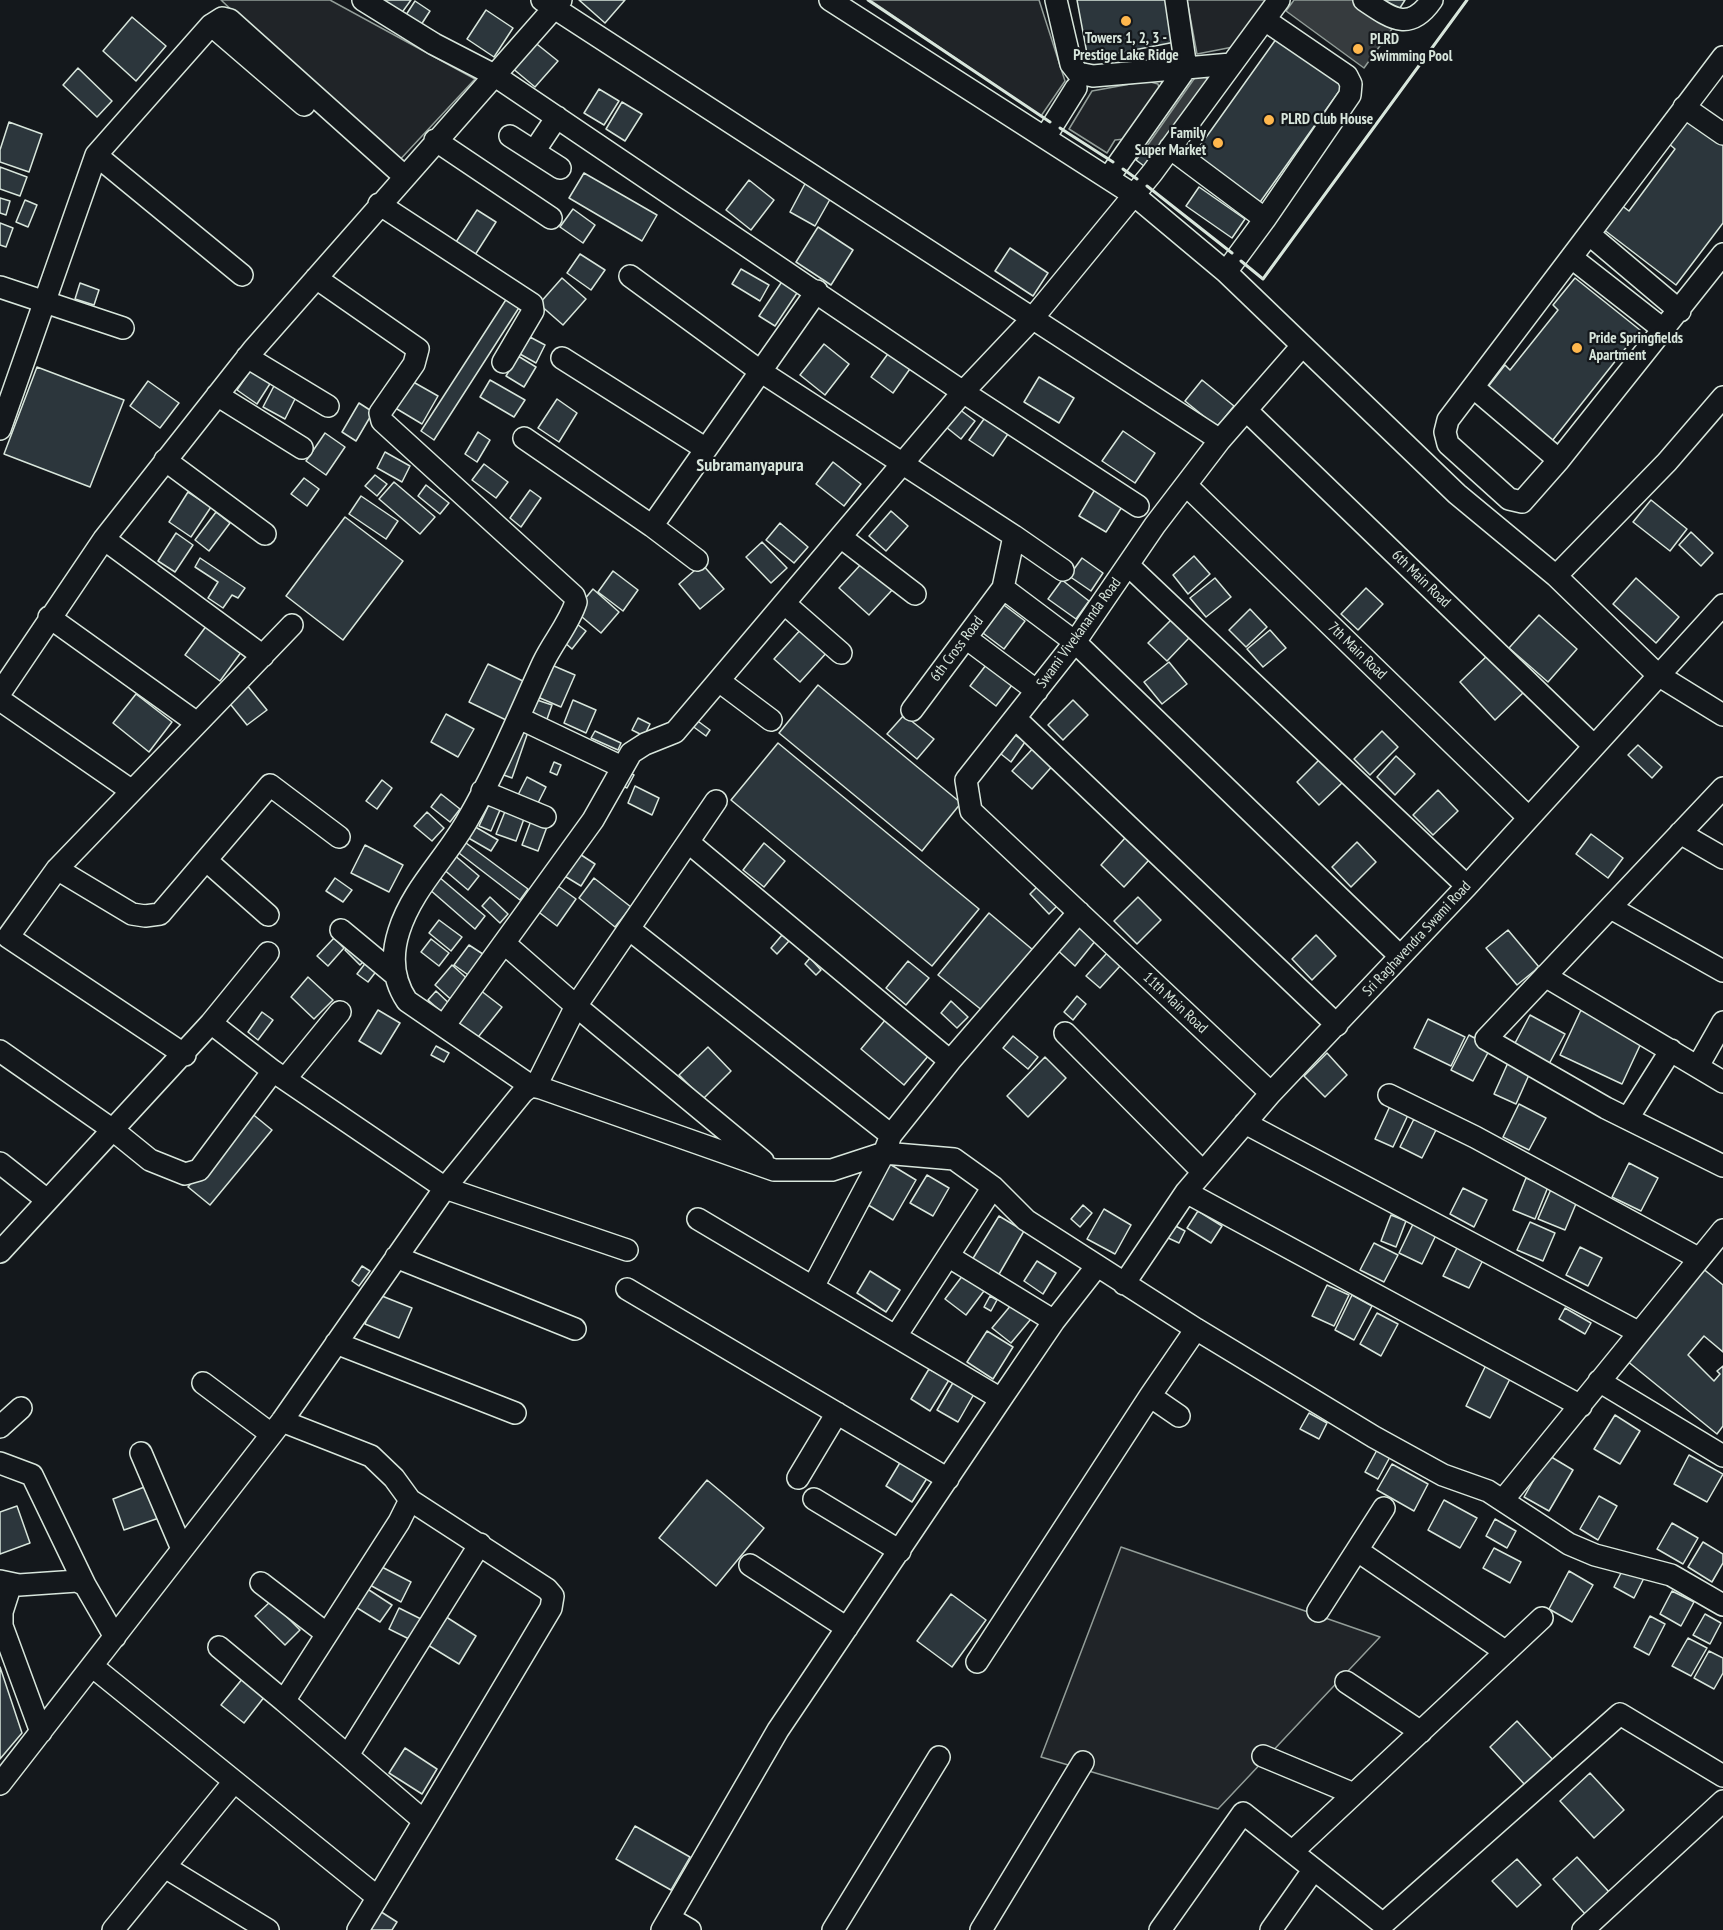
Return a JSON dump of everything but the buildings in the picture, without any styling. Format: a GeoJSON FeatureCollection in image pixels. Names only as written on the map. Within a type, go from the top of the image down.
{"type":"FeatureCollection","features":[{"type":"Feature","properties":{"kind":"street"},"geometry":{"type":"LineString","coordinates":[[363,0],[435,44],[494,75],[817,291],[963,392],[1138,506]]}},
{"type":"Feature","properties":{"kind":"street"},"geometry":{"type":"LineString","coordinates":[[830,0],[1046,136],[1134,195],[1226,272],[1464,500],[1556,576],[1658,675],[1723,715]]}},
{"type":"Feature","properties":{"kind":"street"},"geometry":{"type":"LineString","coordinates":[[1056,0],[1071,64],[1078,73],[1093,76],[1231,64]]}},
{"type":"Feature","properties":{"kind":"street"},"geometry":{"type":"LineString","coordinates":[[1108,177],[1186,68],[1176,0]]}},
{"type":"Feature","properties":{"kind":"street"},"geometry":{"type":"LineString","coordinates":[[444,1026],[592,820],[622,767],[636,749],[675,732],[906,464],[963,392],[1032,319],[1134,195],[1280,0]]}},
{"type":"Feature","properties":{"kind":"street"},"geometry":{"type":"LineString","coordinates":[[1364,0],[1393,19],[1409,20],[1423,13],[1432,0]]}},
{"type":"Feature","properties":{"kind":"street"},"geometry":{"type":"LineString","coordinates":[[0,693],[49,617],[104,539],[247,357],[494,75],[552,3],[1220,440]]}},
{"type":"Feature","properties":{"kind":"street"},"geometry":{"type":"LineString","coordinates":[[1226,272],[1350,95],[1351,84],[1347,76],[1265,20]]}},
{"type":"Feature","properties":{"kind":"street"},"geometry":{"type":"LineString","coordinates":[[0,429],[96,155],[211,26],[400,180]]}},
{"type":"Feature","properties":{"kind":"street"},"geometry":{"type":"LineString","coordinates":[[1723,57],[1448,420],[1445,432],[1448,444],[1509,499],[1522,502],[1680,311],[1723,254]]}},
{"type":"Feature","properties":{"kind":"street"},"geometry":{"type":"LineString","coordinates":[[1046,136],[1076,88]]}},
{"type":"Feature","properties":{"kind":"street"},"geometry":{"type":"LineString","coordinates":[[1684,107],[1723,134]]}},
{"type":"Feature","properties":{"kind":"street"},"geometry":{"type":"LineString","coordinates":[[535,150],[557,117]]}},
{"type":"Feature","properties":{"kind":"street"},"geometry":{"type":"LineString","coordinates":[[510,136],[560,168]]}},
{"type":"Feature","properties":{"kind":"street"},"geometry":{"type":"LineString","coordinates":[[435,140],[551,218]]}},
{"type":"Feature","properties":{"kind":"street"},"geometry":{"type":"LineString","coordinates":[[1170,148],[1265,219]]}},
{"type":"Feature","properties":{"kind":"street"},"geometry":{"type":"LineString","coordinates":[[96,155],[242,275]]}},
{"type":"Feature","properties":{"kind":"street"},"geometry":{"type":"LineString","coordinates":[[379,204],[532,304],[533,311],[502,362]]}},
{"type":"Feature","properties":{"kind":"street"},"geometry":{"type":"LineString","coordinates":[[1590,235],[1680,311]]}},
{"type":"Feature","properties":{"kind":"street"},"geometry":{"type":"LineString","coordinates":[[1572,258],[1664,330]]}},
{"type":"Feature","properties":{"kind":"street"},"geometry":{"type":"LineString","coordinates":[[630,276],[760,370],[906,464],[1063,570]]}},
{"type":"Feature","properties":{"kind":"street"},"geometry":{"type":"LineString","coordinates":[[316,278],[418,349],[414,364],[380,413],[382,421],[574,596],[574,609],[544,660],[519,718],[468,820],[406,911],[398,934],[394,974],[399,989],[407,1001],[533,1086],[774,1170],[832,1170],[887,1144]]}},
{"type":"Feature","properties":{"kind":"street"},"geometry":{"type":"LineString","coordinates":[[0,287],[123,328]]}},
{"type":"Feature","properties":{"kind":"street"},"geometry":{"type":"LineString","coordinates":[[652,526],[817,291]]}},
{"type":"Feature","properties":{"kind":"street","name":"Swami Vivekananda Road"},"geometry":{"type":"LineString","coordinates":[[1079,912],[972,811],[966,780],[1075,642],[1128,565],[1220,440],[1302,346]]}},
{"type":"Feature","properties":{"kind":"street"},"geometry":{"type":"LineString","coordinates":[[247,357],[328,406]]}},
{"type":"Feature","properties":{"kind":"street"},"geometry":{"type":"LineString","coordinates":[[562,358],[706,449]]}},
{"type":"Feature","properties":{"kind":"street"},"geometry":{"type":"LineString","coordinates":[[1473,387],[1559,460]]}},
{"type":"Feature","properties":{"kind":"street"},"geometry":{"type":"LineString","coordinates":[[217,395],[302,448]]}},
{"type":"Feature","properties":{"kind":"street"},"geometry":{"type":"LineString","coordinates":[[1556,576],[1667,462],[1723,397]]}},
{"type":"Feature","properties":{"kind":"street","name":"6th Main Road"},"geometry":{"type":"LineString","coordinates":[[1247,411],[1594,746]]}},
{"type":"Feature","properties":{"kind":"street"},"geometry":{"type":"LineString","coordinates":[[524,438],[652,526],[697,560]]}},
{"type":"Feature","properties":{"kind":"street"},"geometry":{"type":"LineString","coordinates":[[165,460],[265,534]]}},
{"type":"Feature","properties":{"kind":"street"},"geometry":{"type":"LineString","coordinates":[[1464,500],[1484,476]]}},
{"type":"Feature","properties":{"kind":"street","name":"7th Main Road"},"geometry":{"type":"LineString","coordinates":[[1186,485],[1528,817]]}},
{"type":"Feature","properties":{"kind":"street"},"geometry":{"type":"LineString","coordinates":[[1014,536],[1003,588],[1075,642],[1400,956]]}},
{"type":"Feature","properties":{"kind":"street"},"geometry":{"type":"LineString","coordinates":[[842,538],[915,594]]}},
{"type":"Feature","properties":{"kind":"street"},"geometry":{"type":"LineString","coordinates":[[104,539],[263,656]]}},
{"type":"Feature","properties":{"kind":"street"},"geometry":{"type":"LineString","coordinates":[[1128,565],[1467,886]]}},
{"type":"Feature","properties":{"kind":"street","name":"6th Cross Road"},"geometry":{"type":"LineString","coordinates":[[912,710],[1003,588]]}},
{"type":"Feature","properties":{"kind":"street"},"geometry":{"type":"LineString","coordinates":[[785,604],[841,653]]}},
{"type":"Feature","properties":{"kind":"street","name":"Sri Raghavendra Swami Road"},"geometry":{"type":"LineString","coordinates":[[1124,1284],[1186,1192],[1271,1093],[1467,886],[1723,605]]}},
{"type":"Feature","properties":{"kind":"street"},"geometry":{"type":"LineString","coordinates":[[49,617],[197,723]]}},
{"type":"Feature","properties":{"kind":"street"},"geometry":{"type":"LineString","coordinates":[[185,1055],[4,943],[57,869],[292,625]]}},
{"type":"Feature","properties":{"kind":"street"},"geometry":{"type":"LineString","coordinates":[[966,638],[1037,691]]}},
{"type":"Feature","properties":{"kind":"street"},"geometry":{"type":"LineString","coordinates":[[719,681],[771,720]]}},
{"type":"Feature","properties":{"kind":"street"},"geometry":{"type":"LineString","coordinates":[[0,700],[132,791]]}},
{"type":"Feature","properties":{"kind":"street"},"geometry":{"type":"LineString","coordinates":[[519,718],[622,767]]}},
{"type":"Feature","properties":{"kind":"street"},"geometry":{"type":"LineString","coordinates":[[1016,719],[1337,1025]]}},
{"type":"Feature","properties":{"kind":"street"},"geometry":{"type":"LineString","coordinates":[[57,869],[132,914],[145,916],[160,914],[270,785],[339,837]]}},
{"type":"Feature","properties":{"kind":"street"},"geometry":{"type":"LineString","coordinates":[[1723,788],[1486,1039],[1628,1118],[1723,1166]]}},
{"type":"Feature","properties":{"kind":"street"},"geometry":{"type":"LineString","coordinates":[[482,791],[545,818]]}},
{"type":"Feature","properties":{"kind":"street"},"geometry":{"type":"LineString","coordinates":[[0,1785],[277,1428],[445,1188],[523,1092],[533,1086],[576,1006],[716,801]]}},
{"type":"Feature","properties":{"kind":"street"},"geometry":{"type":"LineString","coordinates":[[1680,833],[1723,858]]}},
{"type":"Feature","properties":{"kind":"street"},"geometry":{"type":"LineString","coordinates":[[688,842],[950,1061]]}},
{"type":"Feature","properties":{"kind":"street"},"geometry":{"type":"LineString","coordinates":[[207,861],[268,915]]}},
{"type":"Feature","properties":{"kind":"street"},"geometry":{"type":"LineString","coordinates":[[1611,908],[1723,971]]}},
{"type":"Feature","properties":{"kind":"street"},"geometry":{"type":"LineString","coordinates":[[813,1287],[887,1144],[950,1061],[1079,912]]}},
{"type":"Feature","properties":{"kind":"street","name":"11th Main Road"},"geometry":{"type":"LineString","coordinates":[[1079,912],[1271,1093]]}},
{"type":"Feature","properties":{"kind":"street"},"geometry":{"type":"LineString","coordinates":[[628,929],[887,1144],[954,1160],[993,1186],[1026,1220],[1124,1284],[1426,1466],[1503,1500],[1539,1527],[1569,1544],[1595,1555],[1671,1575],[1723,1605]]}},
{"type":"Feature","properties":{"kind":"street"},"geometry":{"type":"LineString","coordinates":[[341,930],[394,974]]}},
{"type":"Feature","properties":{"kind":"street"},"geometry":{"type":"LineString","coordinates":[[504,943],[576,1006],[774,1170]]}},
{"type":"Feature","properties":{"kind":"street"},"geometry":{"type":"LineString","coordinates":[[0,1252],[185,1055],[268,953]]}},
{"type":"Feature","properties":{"kind":"street"},"geometry":{"type":"LineString","coordinates":[[1545,976],[1723,1082]]}},
{"type":"Feature","properties":{"kind":"street"},"geometry":{"type":"LineString","coordinates":[[0,1052],[114,1130],[150,1160],[185,1174],[194,1173],[280,1075],[340,1012]]}},
{"type":"Feature","properties":{"kind":"street"},"geometry":{"type":"LineString","coordinates":[[1698,1066],[1723,1022]]}},
{"type":"Feature","properties":{"kind":"street"},"geometry":{"type":"LineString","coordinates":[[211,1023],[280,1075],[445,1188],[627,1250]]}},
{"type":"Feature","properties":{"kind":"street"},"geometry":{"type":"LineString","coordinates":[[1065,1033],[1203,1172]]}},
{"type":"Feature","properties":{"kind":"street"},"geometry":{"type":"LineString","coordinates":[[1628,1118],[1671,1050]]}},
{"type":"Feature","properties":{"kind":"street"},"geometry":{"type":"LineString","coordinates":[[1389,1095],[1475,1137],[1698,1258]]}},
{"type":"Feature","properties":{"kind":"street"},"geometry":{"type":"LineString","coordinates":[[1245,1123],[1638,1332]]}},
{"type":"Feature","properties":{"kind":"street"},"geometry":{"type":"LineString","coordinates":[[0,1163],[47,1200]]}},
{"type":"Feature","properties":{"kind":"street"},"geometry":{"type":"LineString","coordinates":[[896,1336],[993,1186]]}},
{"type":"Feature","properties":{"kind":"street"},"geometry":{"type":"LineString","coordinates":[[1186,1192],[1581,1406]]}},
{"type":"Feature","properties":{"kind":"street"},"geometry":{"type":"LineString","coordinates":[[698,1219],[1001,1399]]}},
{"type":"Feature","properties":{"kind":"street"},"geometry":{"type":"LineString","coordinates":[[1503,1500],[1723,1230]]}},
{"type":"Feature","properties":{"kind":"street"},"geometry":{"type":"LineString","coordinates":[[948,1256],[1054,1322]]}},
{"type":"Feature","properties":{"kind":"street"},"geometry":{"type":"LineString","coordinates":[[396,1257],[575,1329]]}},
{"type":"Feature","properties":{"kind":"street"},"geometry":{"type":"LineString","coordinates":[[690,1930],[666,1924],[778,1730],[1001,1399],[1054,1322],[1097,1266]]}},
{"type":"Feature","properties":{"kind":"street"},"geometry":{"type":"LineString","coordinates":[[627,1289],[948,1479]]}},
{"type":"Feature","properties":{"kind":"street"},"geometry":{"type":"LineString","coordinates":[[977,1662],[1196,1329]]}},
{"type":"Feature","properties":{"kind":"street"},"geometry":{"type":"LineString","coordinates":[[336,1343],[515,1413]]}},
{"type":"Feature","properties":{"kind":"street"},"geometry":{"type":"LineString","coordinates":[[1599,1381],[1723,1456]]}},
{"type":"Feature","properties":{"kind":"street"},"geometry":{"type":"LineString","coordinates":[[203,1383],[277,1428],[371,1456],[394,1478],[410,1500],[480,1544],[547,1589],[553,1596],[551,1608],[424,1821],[376,1896],[358,1930]]}},
{"type":"Feature","properties":{"kind":"street"},"geometry":{"type":"LineString","coordinates":[[1150,1396],[1179,1416]]}},
{"type":"Feature","properties":{"kind":"street"},"geometry":{"type":"LineString","coordinates":[[0,1427],[21,1408]]}},
{"type":"Feature","properties":{"kind":"street"},"geometry":{"type":"LineString","coordinates":[[798,1478],[837,1413]]}},
{"type":"Feature","properties":{"kind":"street"},"geometry":{"type":"LineString","coordinates":[[141,1454],[182,1549]]}},
{"type":"Feature","properties":{"kind":"street"},"geometry":{"type":"LineString","coordinates":[[0,1463],[32,1476],[85,1585],[115,1637]]}},
{"type":"Feature","properties":{"kind":"street"},"geometry":{"type":"LineString","coordinates":[[814,1499],[900,1551]]}},
{"type":"Feature","properties":{"kind":"street"},"geometry":{"type":"LineString","coordinates":[[284,1701],[399,1522],[410,1500]]}},
{"type":"Feature","properties":{"kind":"street"},"geometry":{"type":"LineString","coordinates":[[1318,1611],[1384,1508]]}},
{"type":"Feature","properties":{"kind":"street"},"geometry":{"type":"LineString","coordinates":[[348,1755],[480,1544]]}},
{"type":"Feature","properties":{"kind":"street"},"geometry":{"type":"LineString","coordinates":[[1358,1551],[1506,1652]]}},
{"type":"Feature","properties":{"kind":"street"},"geometry":{"type":"LineString","coordinates":[[750,1565],[847,1629]]}},
{"type":"Feature","properties":{"kind":"street"},"geometry":{"type":"LineString","coordinates":[[41,1732],[2,1626],[6,1583],[67,1580],[85,1585]]}},
{"type":"Feature","properties":{"kind":"street"},"geometry":{"type":"LineString","coordinates":[[261,1583],[327,1634]]}},
{"type":"Feature","properties":{"kind":"street"},"geometry":{"type":"LineString","coordinates":[[1292,1852],[1542,1618]]}},
{"type":"Feature","properties":{"kind":"street"},"geometry":{"type":"LineString","coordinates":[[219,1647],[424,1821]]}},
{"type":"Feature","properties":{"kind":"street"},"geometry":{"type":"LineString","coordinates":[[92,1666],[233,1783],[376,1896]]}},
{"type":"Feature","properties":{"kind":"street"},"geometry":{"type":"LineString","coordinates":[[1346,1682],[1420,1732]]}},
{"type":"Feature","properties":{"kind":"street"},"geometry":{"type":"LineString","coordinates":[[1160,1930],[1243,1813],[1314,1869],[1380,1927],[1620,1714],[1723,1776]]}},
{"type":"Feature","properties":{"kind":"street"},"geometry":{"type":"LineString","coordinates":[[1263,1756],[1354,1794]]}},
{"type":"Feature","properties":{"kind":"street"},"geometry":{"type":"LineString","coordinates":[[833,1930],[939,1757]]}},
{"type":"Feature","properties":{"kind":"street"},"geometry":{"type":"LineString","coordinates":[[981,1930],[1083,1762]]}},
{"type":"Feature","properties":{"kind":"street"},"geometry":{"type":"LineString","coordinates":[[113,1930],[233,1783]]}},
{"type":"Feature","properties":{"kind":"street"},"geometry":{"type":"LineString","coordinates":[[1583,1930],[1723,1801]]}},
{"type":"Feature","properties":{"kind":"street"},"geometry":{"type":"LineString","coordinates":[[165,1867],[268,1930]]}},
{"type":"Feature","properties":{"kind":"street"},"geometry":{"type":"LineString","coordinates":[[1271,1930],[1314,1869]]}},
{"type":"Feature","properties":{"kind":"shaded area"},"geometry":{"type":"Polygon","coordinates":[[[221,0],[330,0],[475,79],[395,165],[221,0]]]}},
{"type":"Feature","properties":{"kind":"shaded area"},"geometry":{"type":"Polygon","coordinates":[[[870,0],[1039,0],[1065,81],[1041,116],[870,0]]]}},
{"type":"Feature","properties":{"kind":"shaded area"},"geometry":{"type":"Polygon","coordinates":[[[1187,0],[1266,0],[1233,47],[1197,54],[1187,0]]]}},
{"type":"Feature","properties":{"kind":"shaded area","name":"PLRD Swimming Pool"},"geometry":{"type":"Polygon","coordinates":[[[1294,0],[1352,0],[1392,29],[1364,68],[1286,11],[1294,0]]]}},
{"type":"Feature","properties":{"kind":"shaded area"},"geometry":{"type":"Polygon","coordinates":[[[1201,69],[1213,78],[1159,155],[1147,146],[1201,69]]]}},
{"type":"Feature","properties":{"kind":"shaded area"},"geometry":{"type":"Polygon","coordinates":[[[1147,81],[1158,84],[1159,88],[1125,139],[1115,140],[1107,153],[1069,129],[1092,91],[1147,81]]]}},
{"type":"Feature","properties":{"kind":"shaded area"},"geometry":{"type":"Polygon","coordinates":[[[1121,1547],[1380,1637],[1218,1809],[1041,1757],[1121,1547]]]}},
{"type":"Feature","properties":{"kind":"wall"},"geometry":{"type":"LineString","coordinates":[[868,0],[1050,122]]}},
{"type":"Feature","properties":{"kind":"wall"},"geometry":{"type":"LineString","coordinates":[[1241,261],[1263,279],[1467,0]]}},
{"type":"Feature","properties":{"kind":"wall"},"geometry":{"type":"LineString","coordinates":[[1060,128],[1113,162]]}},
{"type":"Feature","properties":{"kind":"wall"},"geometry":{"type":"LineString","coordinates":[[1123,169],[1137,179]]}},
{"type":"Feature","properties":{"kind":"wall"},"geometry":{"type":"LineString","coordinates":[[1147,186],[1232,253]]}},
{"type":"Feature","properties":{"kind":"place","name":"Towers 1, 2, 3 - Prestige Lake Ridge"},"geometry":{"type":"Point","coordinates":[1126,21]}},
{"type":"Feature","properties":{"kind":"place","name":"PLRD Swimming Pool"},"geometry":{"type":"Point","coordinates":[1358,49]}},
{"type":"Feature","properties":{"kind":"place","name":"PLRD Club House"},"geometry":{"type":"Point","coordinates":[1269,120]}},
{"type":"Feature","properties":{"kind":"place","name":"Family Super Market"},"geometry":{"type":"Point","coordinates":[1218,143]}},
{"type":"Feature","properties":{"kind":"place","name":"Pride Springfields Apartment"},"geometry":{"type":"Point","coordinates":[1577,348]}},
{"type":"Feature","properties":{"kind":"district","name":"Subramanyapura"},"geometry":{"type":"Point","coordinates":[750,466]}}]}
